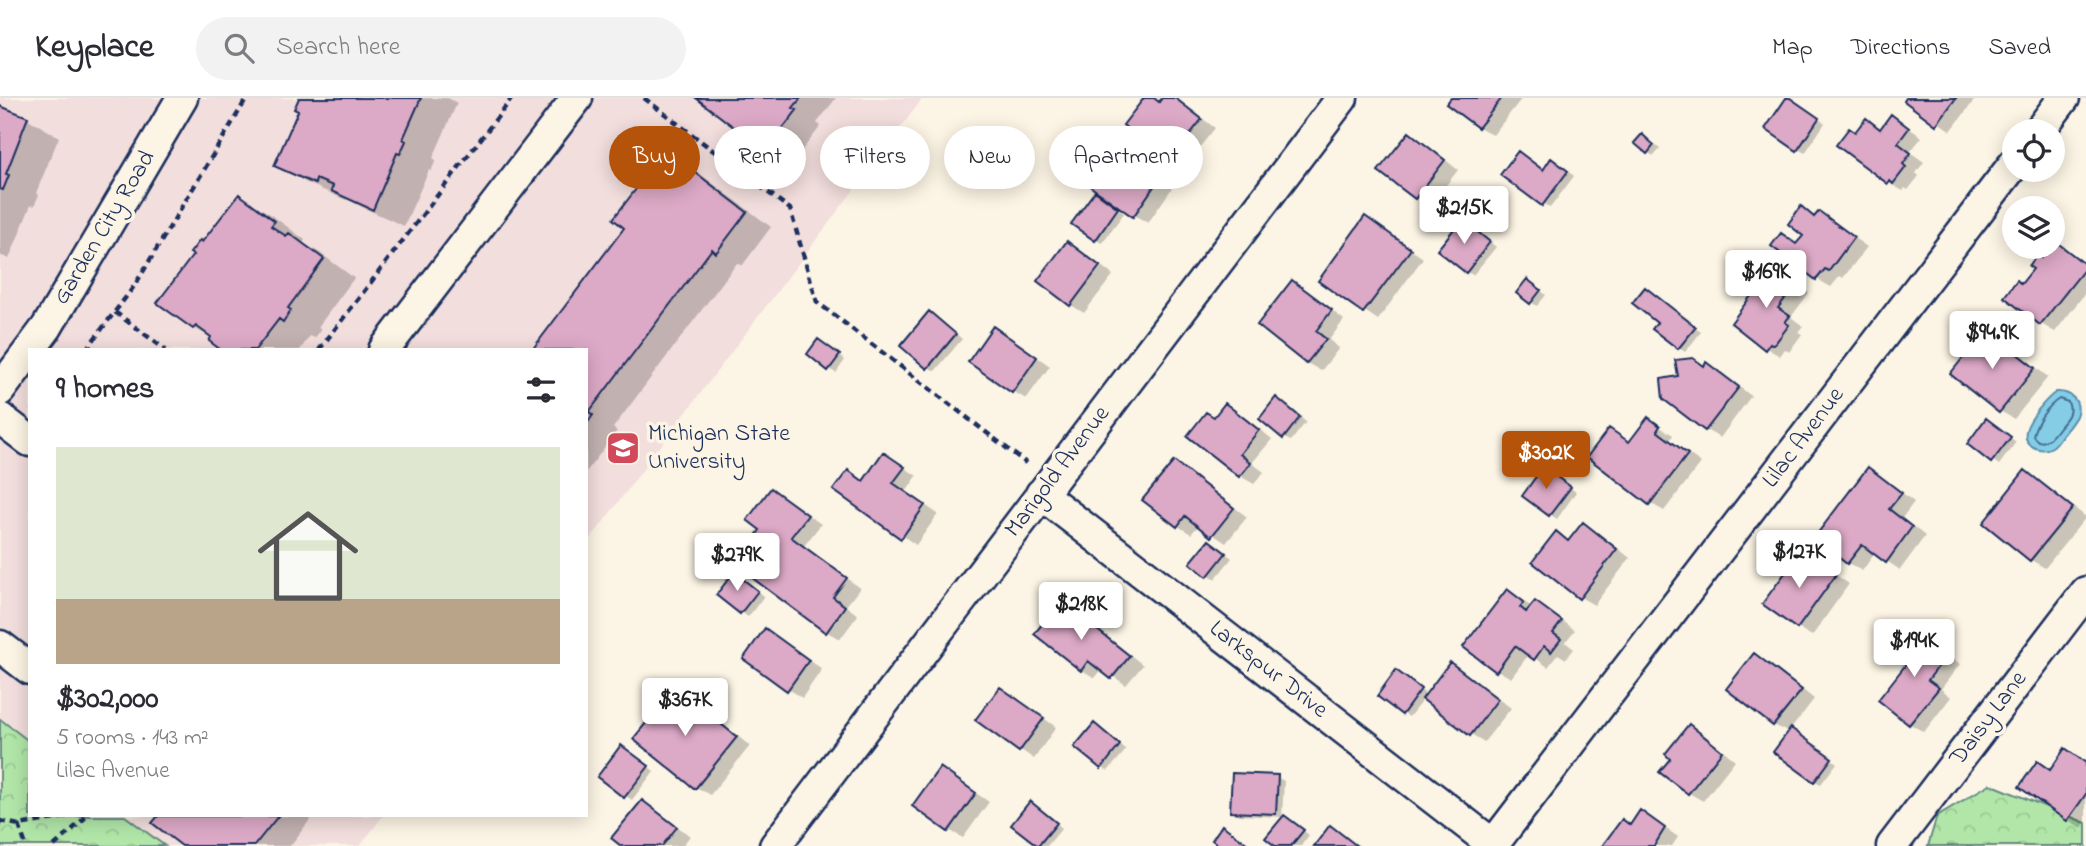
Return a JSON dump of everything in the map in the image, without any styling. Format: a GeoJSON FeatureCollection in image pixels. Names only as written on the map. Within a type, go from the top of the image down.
{"type":"FeatureCollection","features":[{"type":"Feature","properties":{"kind":"street","name":"Garden City Road"},"geometry":{"type":"LineString","coordinates":[[31,348],[47,327],[182,98]]}},
{"type":"Feature","properties":{"kind":"street"},"geometry":{"type":"LineString","coordinates":[[386,348],[577,98]]}},
{"type":"Feature","properties":{"kind":"street","name":"Marigold Avenue"},"geometry":{"type":"LineString","coordinates":[[775,846],[1342,98]]}},
{"type":"Feature","properties":{"kind":"street"},"geometry":{"type":"LineString","coordinates":[[2048,119],[2064,98]]}},
{"type":"Feature","properties":{"kind":"street","name":"Lilac Avenue"},"geometry":{"type":"LineString","coordinates":[[1493,845],[2002,180]]}},
{"type":"Feature","properties":{"kind":"street","name":"Garden City Road"},"geometry":{"type":"LineString","coordinates":[[0,390],[28,352]]}},
{"type":"Feature","properties":{"kind":"street"},"geometry":{"type":"LineString","coordinates":[[0,418],[28,439]]}},
{"type":"Feature","properties":{"kind":"street","name":"Larkspur Drive"},"geometry":{"type":"LineString","coordinates":[[1046,488],[1493,845]]}},
{"type":"Feature","properties":{"kind":"street","name":"Daisy Lane"},"geometry":{"type":"LineString","coordinates":[[1892,846],[2086,592]]}},
{"type":"Feature","properties":{"kind":"street"},"geometry":{"type":"LineString","coordinates":[[0,646],[28,667]]}},
{"type":"Feature","properties":{"kind":"path"},"geometry":{"type":"LineString","coordinates":[[88,348],[135,285],[247,98]]}},
{"type":"Feature","properties":{"kind":"path"},"geometry":{"type":"LineString","coordinates":[[321,348],[512,98]]}},
{"type":"Feature","properties":{"kind":"path"},"geometry":{"type":"LineString","coordinates":[[644,98],[790,209],[817,302],[1046,488]]}},
{"type":"Feature","properties":{"kind":"path"},"geometry":{"type":"LineString","coordinates":[[115,312],[163,348]]}},
{"type":"Feature","properties":{"kind":"path"},"geometry":{"type":"LineString","coordinates":[[0,821],[19,825],[65,817]]}},
{"type":"Feature","properties":{"kind":"path"},"geometry":{"type":"LineString","coordinates":[[54,846],[86,817]]}},
{"type":"Feature","properties":{"kind":"path"},"geometry":{"type":"LineString","coordinates":[[19,825],[26,846]]}},
{"type":"Feature","properties":{"kind":"shaded area","name":"Michigan State University"},"geometry":{"type":"Polygon","coordinates":[[[0,98],[923,98],[902,126],[820,126],[820,189],[854,189],[588,542],[588,348],[28,348],[28,817],[382,817],[360,846],[0,846],[0,98]]]}},
{"type":"Feature","properties":{"kind":"green space"},"geometry":{"type":"Polygon","coordinates":[[[0,719],[28,740],[28,817],[126,817],[165,846],[0,846],[0,719]]]}},
{"type":"Feature","properties":{"kind":"green space"},"geometry":{"type":"Polygon","coordinates":[[[1990,784],[2086,823],[2086,846],[1928,846],[1937,816],[1990,784]]]}},
{"type":"Feature","properties":{"kind":"water"},"geometry":{"type":"Polygon","coordinates":[[[2056,392],[2066,393],[2074,398],[2076,416],[2054,446],[2038,449],[2027,441],[2026,431],[2038,410],[2056,392]]]}},
{"type":"Feature","properties":{"kind":"building"},"geometry":{"type":"Polygon","coordinates":[[[299,98],[421,98],[403,139],[406,141],[400,154],[397,153],[373,210],[331,191],[333,186],[316,179],[315,184],[274,166],[298,111],[294,109],[299,98]]]}},
{"type":"Feature","properties":{"kind":"building"},"geometry":{"type":"Polygon","coordinates":[[[696,98],[801,98],[793,108],[797,110],[785,126],[732,126],[696,98]]]}},
{"type":"Feature","properties":{"kind":"building"},"geometry":{"type":"Polygon","coordinates":[[[1144,98],[1154,98],[1159,102],[1162,98],[1175,98],[1202,119],[1196,126],[1123,125],[1144,98]]]}},
{"type":"Feature","properties":{"kind":"building"},"geometry":{"type":"Polygon","coordinates":[[[1451,98],[1502,98],[1478,128],[1446,104],[1451,98]]]}},
{"type":"Feature","properties":{"kind":"building"},"geometry":{"type":"Polygon","coordinates":[[[1786,98],[1819,118],[1797,151],[1765,129],[1786,98]]]}},
{"type":"Feature","properties":{"kind":"building"},"geometry":{"type":"Polygon","coordinates":[[[1906,98],[1956,98],[1936,125],[1904,101],[1906,98]]]}},
{"type":"Feature","properties":{"kind":"building"},"geometry":{"type":"Polygon","coordinates":[[[0,106],[28,117],[6,174],[9,175],[3,190],[0,189],[0,106]]]}},
{"type":"Feature","properties":{"kind":"building"},"geometry":{"type":"Polygon","coordinates":[[[1891,114],[1909,128],[1898,143],[1911,153],[1903,164],[1906,167],[1893,184],[1890,181],[1888,184],[1836,145],[1849,128],[1855,132],[1866,118],[1880,129],[1891,114]]]}},
{"type":"Feature","properties":{"kind":"building"},"geometry":{"type":"Polygon","coordinates":[[[1409,132],[1445,160],[1415,199],[1378,171],[1409,132]]]}},
{"type":"Feature","properties":{"kind":"building"},"geometry":{"type":"Polygon","coordinates":[[[1642,134],[1654,145],[1647,154],[1634,143],[1642,134]]]}},
{"type":"Feature","properties":{"kind":"building"},"geometry":{"type":"Polygon","coordinates":[[[1518,151],[1543,170],[1551,158],[1568,171],[1542,206],[1500,175],[1518,151]]]}},
{"type":"Feature","properties":{"kind":"building"},"geometry":{"type":"Polygon","coordinates":[[[700,176],[747,212],[716,253],[712,249],[589,412],[593,415],[588,422],[588,348],[534,348],[624,228],[613,219],[636,189],[700,189],[700,176]]]}},
{"type":"Feature","properties":{"kind":"building"},"geometry":{"type":"Polygon","coordinates":[[[1094,189],[1152,189],[1133,217],[1094,189]]]}},
{"type":"Feature","properties":{"kind":"building"},"geometry":{"type":"Polygon","coordinates":[[[1095,191],[1118,208],[1095,241],[1071,224],[1095,191]]]}},
{"type":"Feature","properties":{"kind":"building"},"geometry":{"type":"Polygon","coordinates":[[[239,194],[275,221],[271,226],[286,236],[289,233],[324,259],[288,308],[291,310],[283,322],[279,319],[257,348],[218,348],[209,341],[211,337],[196,326],[193,329],[157,303],[193,255],[190,253],[200,240],[202,242],[239,194]]]}},
{"type":"Feature","properties":{"kind":"building"},"geometry":{"type":"Polygon","coordinates":[[[1801,206],[1814,217],[1819,211],[1854,237],[1829,271],[1825,269],[1816,280],[1771,246],[1781,233],[1796,244],[1803,236],[1788,224],[1801,206]]]}},
{"type":"Feature","properties":{"kind":"building"},"geometry":{"type":"Polygon","coordinates":[[[1365,216],[1411,249],[1363,313],[1318,281],[1365,216]]]}},
{"type":"Feature","properties":{"kind":"building"},"geometry":{"type":"Polygon","coordinates":[[[1462,219],[1490,242],[1466,273],[1437,250],[1462,219]]]}},
{"type":"Feature","properties":{"kind":"building"},"geometry":{"type":"Polygon","coordinates":[[[1067,241],[1100,266],[1070,306],[1037,281],[1067,241]]]}},
{"type":"Feature","properties":{"kind":"building"},"geometry":{"type":"Polygon","coordinates":[[[2065,249],[2086,265],[2040,325],[2004,297],[2017,280],[2021,284],[2033,269],[2029,266],[2034,259],[2065,259],[2065,249]]]}},
{"type":"Feature","properties":{"kind":"building"},"geometry":{"type":"Polygon","coordinates":[[[1773,266],[1796,284],[1778,308],[1790,316],[1785,322],[1789,325],[1774,345],[1770,343],[1765,350],[1731,323],[1773,266]]]}},
{"type":"Feature","properties":{"kind":"building"},"geometry":{"type":"Polygon","coordinates":[[[1527,279],[1541,290],[1530,304],[1516,293],[1527,279]]]}},
{"type":"Feature","properties":{"kind":"building"},"geometry":{"type":"Polygon","coordinates":[[[1292,280],[1332,310],[1316,331],[1326,339],[1306,364],[1257,325],[1292,280]]]}},
{"type":"Feature","properties":{"kind":"building"},"geometry":{"type":"Polygon","coordinates":[[[1645,287],[1696,327],[1678,349],[1652,329],[1657,323],[1632,303],[1645,287]]]}},
{"type":"Feature","properties":{"kind":"building"},"geometry":{"type":"Polygon","coordinates":[[[929,311],[956,334],[927,369],[900,346],[929,311]]]}},
{"type":"Feature","properties":{"kind":"building"},"geometry":{"type":"Polygon","coordinates":[[[993,326],[1037,357],[1012,393],[968,362],[993,326]]]}},
{"type":"Feature","properties":{"kind":"building"},"geometry":{"type":"Polygon","coordinates":[[[1986,329],[2035,368],[1999,413],[1950,374],[1986,329]]]}},
{"type":"Feature","properties":{"kind":"building"},"geometry":{"type":"Polygon","coordinates":[[[818,339],[840,355],[828,371],[807,354],[818,339]]]}},
{"type":"Feature","properties":{"kind":"building"},"geometry":{"type":"Polygon","coordinates":[[[1693,358],[1704,366],[1706,362],[1739,387],[1705,431],[1663,399],[1661,379],[1678,376],[1675,360],[1693,358]]]}},
{"type":"Feature","properties":{"kind":"building"},"geometry":{"type":"Polygon","coordinates":[[[1276,397],[1300,417],[1283,439],[1259,419],[1276,397]]]}},
{"type":"Feature","properties":{"kind":"building"},"geometry":{"type":"Polygon","coordinates":[[[1225,403],[1259,430],[1240,454],[1251,463],[1239,477],[1187,436],[1206,412],[1214,417],[1225,403]]]}},
{"type":"Feature","properties":{"kind":"building"},"geometry":{"type":"Polygon","coordinates":[[[1648,417],[1660,426],[1657,431],[1688,454],[1649,505],[1587,457],[1609,428],[1629,442],[1648,417]]]}},
{"type":"Feature","properties":{"kind":"building"},"geometry":{"type":"Polygon","coordinates":[[[1986,418],[2011,437],[1991,463],[1967,444],[1986,418]]]}},
{"type":"Feature","properties":{"kind":"building"},"geometry":{"type":"Polygon","coordinates":[[[883,452],[905,467],[893,483],[925,505],[901,539],[833,490],[848,470],[863,481],[883,452]]]}},
{"type":"Feature","properties":{"kind":"building"},"geometry":{"type":"Polygon","coordinates":[[[1174,461],[1234,508],[1211,537],[1185,516],[1177,527],[1142,500],[1174,461]]]}},
{"type":"Feature","properties":{"kind":"building"},"geometry":{"type":"Polygon","coordinates":[[[1543,467],[1571,487],[1549,516],[1522,496],[1543,467]]]}},
{"type":"Feature","properties":{"kind":"building"},"geometry":{"type":"Polygon","coordinates":[[[1868,467],[1902,493],[1889,509],[1912,527],[1886,563],[1862,545],[1847,564],[1814,538],[1868,467]]]}},
{"type":"Feature","properties":{"kind":"building"},"geometry":{"type":"Polygon","coordinates":[[[2025,470],[2073,508],[2030,561],[1983,523],[2025,470]]]}},
{"type":"Feature","properties":{"kind":"building"},"geometry":{"type":"Polygon","coordinates":[[[771,488],[808,515],[791,537],[847,578],[833,597],[845,606],[826,633],[735,565],[760,530],[747,520],[771,488]]]}},
{"type":"Feature","properties":{"kind":"building"},"geometry":{"type":"Polygon","coordinates":[[[1583,522],[1617,549],[1579,599],[1532,562],[1556,531],[1568,541],[1583,522]]]}},
{"type":"Feature","properties":{"kind":"building"},"geometry":{"type":"Polygon","coordinates":[[[1209,540],[1226,553],[1207,577],[1190,563],[1209,540]]]}},
{"type":"Feature","properties":{"kind":"building"},"geometry":{"type":"Polygon","coordinates":[[[1802,550],[1836,575],[1797,629],[1762,604],[1802,550]]]}},
{"type":"Feature","properties":{"kind":"building"},"geometry":{"type":"Polygon","coordinates":[[[734,572],[758,591],[740,614],[716,595],[734,572]]]}},
{"type":"Feature","properties":{"kind":"building"},"geometry":{"type":"Polygon","coordinates":[[[1507,589],[1524,602],[1520,607],[1526,612],[1535,601],[1562,621],[1553,633],[1561,639],[1551,652],[1544,646],[1534,660],[1515,646],[1496,672],[1463,647],[1507,589]]]}},
{"type":"Feature","properties":{"kind":"building"},"geometry":{"type":"Polygon","coordinates":[[[1061,601],[1130,656],[1111,679],[1088,661],[1081,671],[1034,634],[1061,601]]]}},
{"type":"Feature","properties":{"kind":"building"},"geometry":{"type":"Polygon","coordinates":[[[765,628],[809,660],[787,691],[743,659],[765,628]]]}},
{"type":"Feature","properties":{"kind":"building"},"geometry":{"type":"Polygon","coordinates":[[[1917,630],[1947,655],[1928,680],[1939,688],[1909,725],[1878,700],[1907,663],[1897,655],[1917,630]]]}},
{"type":"Feature","properties":{"kind":"building"},"geometry":{"type":"Polygon","coordinates":[[[1754,653],[1802,690],[1773,726],[1726,689],[1754,653]]]}},
{"type":"Feature","properties":{"kind":"building"},"geometry":{"type":"Polygon","coordinates":[[[1450,662],[1498,699],[1470,736],[1422,699],[1450,662]]]}},
{"type":"Feature","properties":{"kind":"building"},"geometry":{"type":"Polygon","coordinates":[[[1396,670],[1421,689],[1402,715],[1377,696],[1396,670]]]}},
{"type":"Feature","properties":{"kind":"building"},"geometry":{"type":"Polygon","coordinates":[[[675,687],[737,737],[695,789],[633,739],[675,687]]]}},
{"type":"Feature","properties":{"kind":"building"},"geometry":{"type":"Polygon","coordinates":[[[1000,687],[1044,718],[1019,752],[975,720],[1000,687]]]}},
{"type":"Feature","properties":{"kind":"building"},"geometry":{"type":"Polygon","coordinates":[[[1094,723],[1120,745],[1101,769],[1074,747],[1094,723]]]}},
{"type":"Feature","properties":{"kind":"building"},"geometry":{"type":"Polygon","coordinates":[[[1689,724],[1722,751],[1688,794],[1659,772],[1670,759],[1665,754],[1689,724]]]}},
{"type":"Feature","properties":{"kind":"building"},"geometry":{"type":"Polygon","coordinates":[[[1791,728],[1832,758],[1814,782],[1773,752],[1791,728]]]}},
{"type":"Feature","properties":{"kind":"building"},"geometry":{"type":"Polygon","coordinates":[[[621,745],[649,766],[624,798],[597,777],[621,745]]]}},
{"type":"Feature","properties":{"kind":"building"},"geometry":{"type":"Polygon","coordinates":[[[2065,748],[2086,763],[2086,794],[2067,821],[2019,787],[2037,761],[2050,770],[2065,748]]]}},
{"type":"Feature","properties":{"kind":"building"},"geometry":{"type":"Polygon","coordinates":[[[940,767],[976,793],[948,832],[912,806],[940,767]]]}},
{"type":"Feature","properties":{"kind":"building"},"geometry":{"type":"Polygon","coordinates":[[[1232,773],[1278,775],[1276,814],[1230,812],[1232,773]]]}},
{"type":"Feature","properties":{"kind":"building"},"geometry":{"type":"Polygon","coordinates":[[[642,800],[677,827],[662,846],[621,846],[611,838],[642,800]]]}},
{"type":"Feature","properties":{"kind":"building"},"geometry":{"type":"Polygon","coordinates":[[[1030,801],[1057,823],[1038,846],[1011,825],[1030,801]]]}},
{"type":"Feature","properties":{"kind":"building"},"geometry":{"type":"Polygon","coordinates":[[[1640,810],[1665,828],[1654,846],[1602,846],[1622,819],[1630,825],[1640,810]]]}},
{"type":"Feature","properties":{"kind":"building"},"geometry":{"type":"Polygon","coordinates":[[[1284,815],[1304,830],[1291,846],[1275,846],[1265,838],[1284,815]]]}},
{"type":"Feature","properties":{"kind":"building"},"geometry":{"type":"Polygon","coordinates":[[[157,817],[277,817],[254,846],[182,846],[152,823],[157,817]]]}},
{"type":"Feature","properties":{"kind":"building"},"geometry":{"type":"Polygon","coordinates":[[[1222,825],[1248,844],[1247,846],[1220,846],[1212,840],[1222,825]]]}},
{"type":"Feature","properties":{"kind":"building"},"geometry":{"type":"Polygon","coordinates":[[[1330,825],[1357,846],[1314,846],[1330,825]]]}},
{"type":"Feature","properties":{"kind":"place","name":"Michigan State University"},"geometry":{"type":"Point","coordinates":[623,448]}}]}
